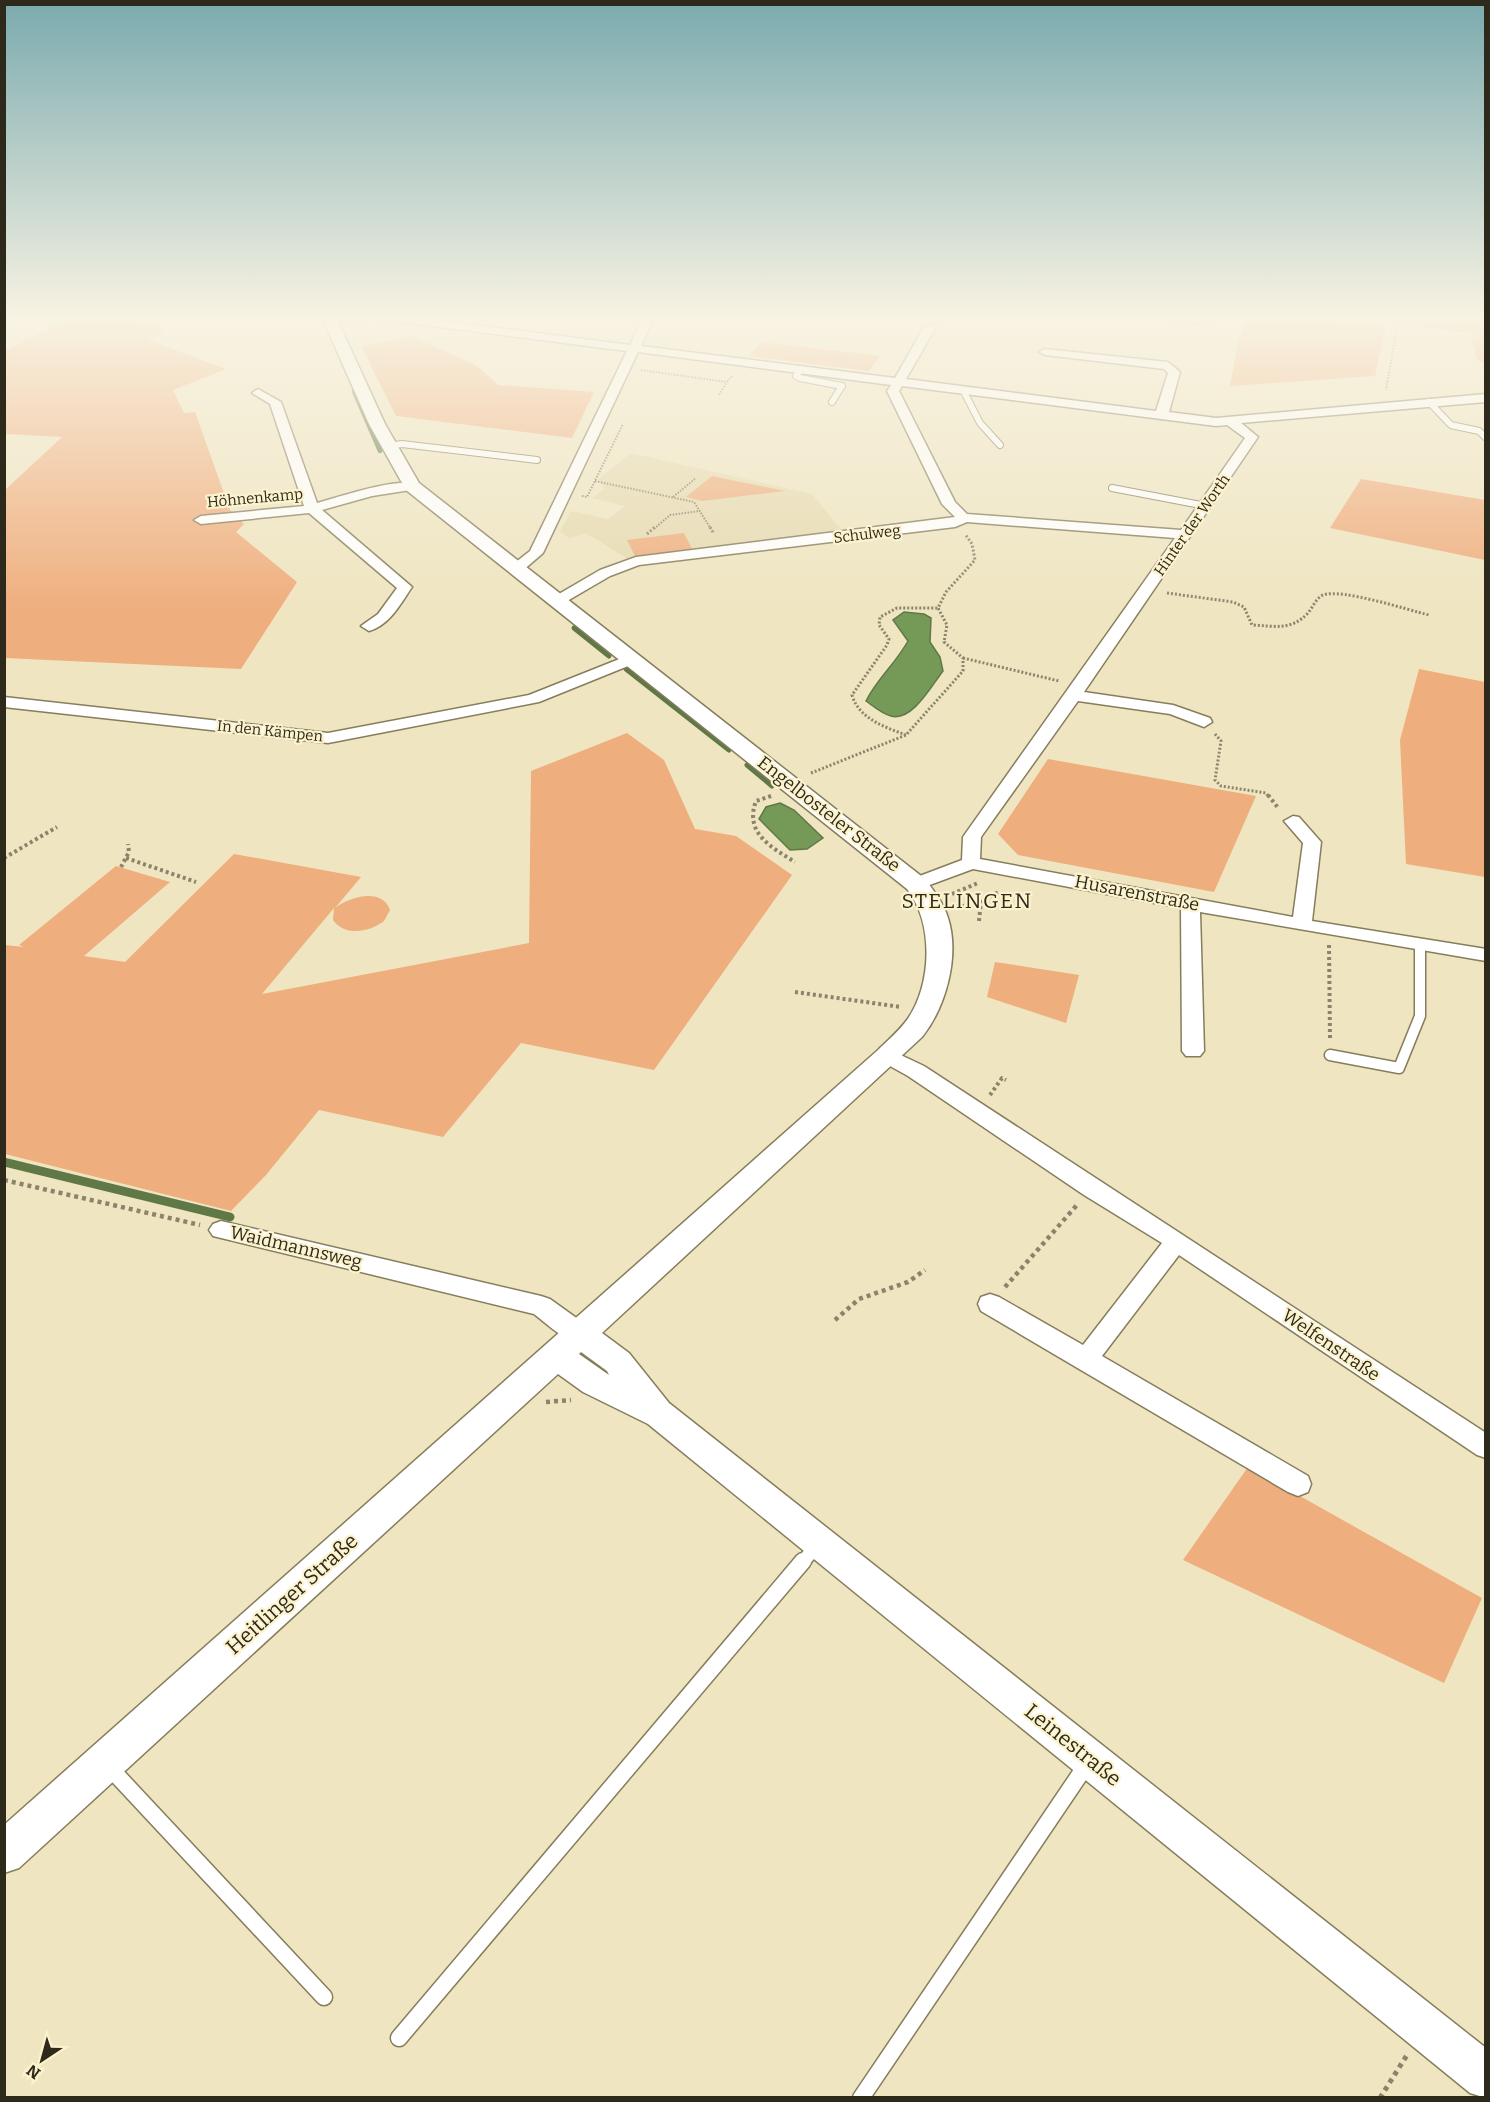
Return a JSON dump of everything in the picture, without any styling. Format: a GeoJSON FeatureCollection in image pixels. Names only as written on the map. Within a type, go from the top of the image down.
{"type":"FeatureCollection","features":[{"type":"Feature","properties":{"kind":"street","name":"Höhnenkamp"},"geometry":{"type":"LineString","coordinates":[[279,413],[312,509],[405,587],[383,617],[369,626]]}},
{"type":"Feature","properties":{"kind":"street","name":"Engelbosteler Straße"},"geometry":{"type":"LineString","coordinates":[[373,413],[388,446],[412,486],[916,884],[931,906],[939,935],[932,988],[925,1010],[910,1034],[568,1344]]}},
{"type":"Feature","properties":{"kind":"street"},"geometry":{"type":"LineString","coordinates":[[516,569],[536,553],[604,413]]}},
{"type":"Feature","properties":{"kind":"street"},"geometry":{"type":"LineString","coordinates":[[904,413],[959,521]]}},
{"type":"Feature","properties":{"kind":"street"},"geometry":{"type":"LineString","coordinates":[[1149,413],[1231,422],[1295,413]]}},
{"type":"Feature","properties":{"kind":"street","name":"Hinter der Worth"},"geometry":{"type":"LineString","coordinates":[[971,863],[972,837],[1186,535],[1252,437],[1231,422]]}},
{"type":"Feature","properties":{"kind":"street","name":"Höhnenkamp"},"geometry":{"type":"LineString","coordinates":[[201,520],[312,509],[371,492],[412,486]]}},
{"type":"Feature","properties":{"kind":"street","name":"Schulweg"},"geometry":{"type":"LineString","coordinates":[[558,601],[623,564],[981,517],[1186,535]]}},
{"type":"Feature","properties":{"kind":"street","name":"In den Kämpen"},"geometry":{"type":"LineString","coordinates":[[4,702],[328,738],[533,699],[633,659]]}},
{"type":"Feature","properties":{"kind":"street"},"geometry":{"type":"LineString","coordinates":[[1077,690],[1173,710],[1204,722]]}},
{"type":"Feature","properties":{"kind":"street"},"geometry":{"type":"LineString","coordinates":[[1293,821],[1312,842],[1302,925]]}},
{"type":"Feature","properties":{"kind":"street"},"geometry":{"type":"LineString","coordinates":[[916,884],[971,863]]}},
{"type":"Feature","properties":{"kind":"street","name":"Husarenstraße"},"geometry":{"type":"LineString","coordinates":[[971,863],[1329,930],[1485,956]]}},
{"type":"Feature","properties":{"kind":"street"},"geometry":{"type":"LineString","coordinates":[[1190,904],[1192,1051]]}},
{"type":"Feature","properties":{"kind":"street","name":"Welfenstraße"},"geometry":{"type":"LineString","coordinates":[[888,1056],[916,1071],[1092,1189],[1120,1203],[1485,1447]]}},
{"type":"Feature","properties":{"kind":"street","name":"Waidmannsweg"},"geometry":{"type":"LineString","coordinates":[[221,1230],[541,1306],[568,1344]]}},
{"type":"Feature","properties":{"kind":"street"},"geometry":{"type":"LineString","coordinates":[[1086,1359],[1176,1242]]}},
{"type":"Feature","properties":{"kind":"street"},"geometry":{"type":"LineString","coordinates":[[990,1304],[1298,1484]]}},
{"type":"Feature","properties":{"kind":"street","name":"Leinestraße"},"geometry":{"type":"LineString","coordinates":[[568,1344],[596,1383],[660,1414],[1485,2077]]}},
{"type":"Feature","properties":{"kind":"street","name":"Heitlinger Straße"},"geometry":{"type":"LineString","coordinates":[[4,1853],[568,1344]]}},
{"type":"Feature","properties":{"kind":"lane"},"geometry":{"type":"LineString","coordinates":[[975,413],[980,423],[1000,445]]}},
{"type":"Feature","properties":{"kind":"lane"},"geometry":{"type":"LineString","coordinates":[[1440,413],[1451,425],[1479,430],[1485,438]]}},
{"type":"Feature","properties":{"kind":"lane"},"geometry":{"type":"LineString","coordinates":[[388,446],[402,444],[537,460]]}},
{"type":"Feature","properties":{"kind":"lane"},"geometry":{"type":"LineString","coordinates":[[1112,488],[1206,506]]}},
{"type":"Feature","properties":{"kind":"lane"},"geometry":{"type":"LineString","coordinates":[[1330,1055],[1399,1068],[1420,1016],[1420,946]]}},
{"type":"Feature","properties":{"kind":"lane"},"geometry":{"type":"LineString","coordinates":[[399,2038],[820,1542]]}},
{"type":"Feature","properties":{"kind":"lane"},"geometry":{"type":"LineString","coordinates":[[861,2097],[1090,1759]]}},
{"type":"Feature","properties":{"kind":"lane"},"geometry":{"type":"LineString","coordinates":[[106,1763],[324,1997]]}},
{"type":"Feature","properties":{"kind":"path"},"geometry":{"type":"LineString","coordinates":[[673,497],[696,478]]}},
{"type":"Feature","properties":{"kind":"path"},"geometry":{"type":"LineString","coordinates":[[595,480],[694,502],[723,550]]}},
{"type":"Feature","properties":{"kind":"path"},"geometry":{"type":"LineString","coordinates":[[638,490],[643,486]]}},
{"type":"Feature","properties":{"kind":"path"},"geometry":{"type":"LineString","coordinates":[[647,534],[670,515],[700,511]]}},
{"type":"Feature","properties":{"kind":"path"},"geometry":{"type":"LineString","coordinates":[[938,608],[946,592],[975,560],[972,544],[959,521]]}},
{"type":"Feature","properties":{"kind":"path"},"geometry":{"type":"LineString","coordinates":[[1146,590],[1233,602],[1244,607],[1252,625],[1289,627],[1308,612],[1321,596],[1329,593],[1351,595],[1398,610],[1429,615]]}},
{"type":"Feature","properties":{"kind":"path"},"geometry":{"type":"LineString","coordinates":[[906,735],[886,727],[857,709],[852,695],[887,645],[889,639],[879,624],[880,617],[897,608],[938,608]]}},
{"type":"Feature","properties":{"kind":"path"},"geometry":{"type":"LineString","coordinates":[[938,608],[947,625],[944,642],[963,658],[1077,690]]}},
{"type":"Feature","properties":{"kind":"path"},"geometry":{"type":"LineString","coordinates":[[795,862],[774,850],[754,826],[750,814],[756,801],[906,735],[963,671],[963,658]]}},
{"type":"Feature","properties":{"kind":"path"},"geometry":{"type":"LineString","coordinates":[[1204,722],[1221,741],[1215,780],[1221,786],[1266,793],[1273,804],[1293,821]]}},
{"type":"Feature","properties":{"kind":"path"},"geometry":{"type":"LineString","coordinates":[[4,858],[57,827]]}},
{"type":"Feature","properties":{"kind":"path"},"geometry":{"type":"LineString","coordinates":[[120,867],[129,852],[128,844]]}},
{"type":"Feature","properties":{"kind":"path"},"geometry":{"type":"LineString","coordinates":[[126,858],[196,882]]}},
{"type":"Feature","properties":{"kind":"path"},"geometry":{"type":"LineString","coordinates":[[999,892],[981,901],[959,907],[951,895],[1008,871]]}},
{"type":"Feature","properties":{"kind":"path"},"geometry":{"type":"LineString","coordinates":[[979,921],[981,901]]}},
{"type":"Feature","properties":{"kind":"path"},"geometry":{"type":"LineString","coordinates":[[931,906],[955,902]]}},
{"type":"Feature","properties":{"kind":"path"},"geometry":{"type":"LineString","coordinates":[[1329,930],[1330,1055]]}},
{"type":"Feature","properties":{"kind":"path"},"geometry":{"type":"LineString","coordinates":[[795,992],[925,1010]]}},
{"type":"Feature","properties":{"kind":"path","name":"Waidmannsweg"},"geometry":{"type":"LineString","coordinates":[[4,1180],[221,1230]]}},
{"type":"Feature","properties":{"kind":"path"},"geometry":{"type":"LineString","coordinates":[[990,1304],[1092,1189]]}},
{"type":"Feature","properties":{"kind":"path"},"geometry":{"type":"LineString","coordinates":[[835,1320],[859,1299],[908,1281],[925,1270]]}},
{"type":"Feature","properties":{"kind":"path"},"geometry":{"type":"LineString","coordinates":[[1380,2097],[1423,2028]]}},
{"type":"Feature","properties":{"kind":"shaded area"},"geometry":{"type":"Polygon","coordinates":[[[5,413],[195,413],[230,510],[244,524],[236,532],[297,582],[241,669],[5,658],[5,490],[62,437],[5,434],[5,413]]]}},
{"type":"Feature","properties":{"kind":"shaded area"},"geometry":{"type":"Polygon","coordinates":[[[395,413],[584,413],[572,438],[396,416],[395,413]]]}},
{"type":"Feature","properties":{"kind":"shaded area"},"geometry":{"type":"Polygon","coordinates":[[[631,453],[812,494],[844,533],[628,559],[586,533],[570,538],[560,532],[571,511],[608,519],[625,506],[592,498],[604,489],[598,479],[631,453]]]}},
{"type":"Feature","properties":{"kind":"shaded area"},"geometry":{"type":"Polygon","coordinates":[[[712,476],[785,491],[702,501],[686,497],[712,476]]]}},
{"type":"Feature","properties":{"kind":"shaded area"},"geometry":{"type":"Polygon","coordinates":[[[1361,479],[1485,500],[1485,560],[1330,528],[1361,479]]]}},
{"type":"Feature","properties":{"kind":"shaded area"},"geometry":{"type":"Polygon","coordinates":[[[684,533],[692,549],[635,556],[627,540],[684,533]]]}},
{"type":"Feature","properties":{"kind":"shaded area"},"geometry":{"type":"Polygon","coordinates":[[[904,612],[924,614],[931,618],[930,642],[940,657],[943,671],[914,708],[899,716],[891,716],[866,701],[908,641],[893,620],[904,612]]]}},
{"type":"Feature","properties":{"kind":"shaded area"},"geometry":{"type":"Polygon","coordinates":[[[1419,669],[1485,682],[1485,877],[1406,864],[1400,740],[1419,669]]]}},
{"type":"Feature","properties":{"kind":"shaded area"},"geometry":{"type":"Polygon","coordinates":[[[627,733],[664,760],[695,829],[736,836],[792,875],[654,1070],[521,1043],[443,1137],[319,1110],[266,1175],[231,1211],[5,1154],[5,945],[24,947],[19,945],[116,866],[170,882],[84,956],[125,962],[234,854],[361,877],[335,908],[348,900],[365,896],[380,898],[386,903],[390,910],[384,921],[372,928],[358,931],[344,929],[338,925],[333,920],[334,908],[262,994],[529,943],[531,771],[627,733]]]}},
{"type":"Feature","properties":{"kind":"shaded area"},"geometry":{"type":"Polygon","coordinates":[[[1048,759],[1256,796],[1214,892],[1018,855],[998,834],[1048,759]]]}},
{"type":"Feature","properties":{"kind":"shaded area"},"geometry":{"type":"Polygon","coordinates":[[[780,803],[794,810],[823,838],[807,849],[790,850],[759,819],[766,807],[780,803]]]}},
{"type":"Feature","properties":{"kind":"shaded area"},"geometry":{"type":"Polygon","coordinates":[[[995,962],[1079,975],[1066,1023],[987,997],[995,962]]]}},
{"type":"Feature","properties":{"kind":"shaded area"},"geometry":{"type":"Polygon","coordinates":[[[1248,1467],[1482,1598],[1444,1683],[1183,1560],[1248,1467]]]}},
{"type":"Feature","properties":{"kind":"waterway"},"geometry":{"type":"LineString","coordinates":[[364,413],[380,451]]}},
{"type":"Feature","properties":{"kind":"waterway"},"geometry":{"type":"LineString","coordinates":[[574,628],[609,656]]}},
{"type":"Feature","properties":{"kind":"waterway"},"geometry":{"type":"LineString","coordinates":[[626,669],[729,750]]}},
{"type":"Feature","properties":{"kind":"waterway"},"geometry":{"type":"LineString","coordinates":[[747,765],[772,786]]}},
{"type":"Feature","properties":{"kind":"waterway"},"geometry":{"type":"LineString","coordinates":[[4,1162],[230,1217]]}},
{"type":"Feature","properties":{"kind":"district","name":"STELINGEN"},"geometry":{"type":"Point","coordinates":[967,901]}}]}
